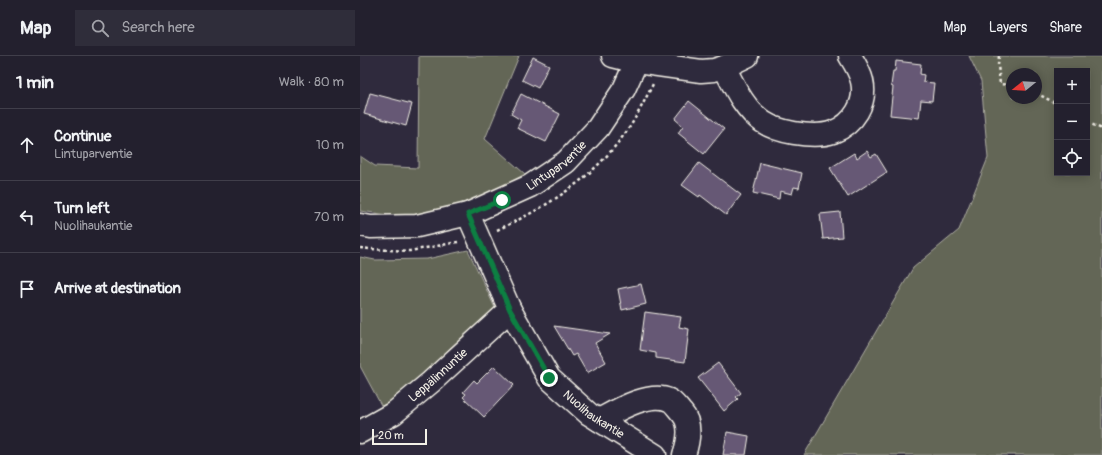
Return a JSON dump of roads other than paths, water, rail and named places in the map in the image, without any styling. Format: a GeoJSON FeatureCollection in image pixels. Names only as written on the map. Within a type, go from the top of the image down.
{"type":"FeatureCollection","features":[{"type":"Feature","properties":{"kind":"street"},"geometry":{"type":"LineString","coordinates":[[612,56],[638,59],[702,71],[724,67],[747,56]]}},
{"type":"Feature","properties":{"kind":"street"},"geometry":{"type":"LineString","coordinates":[[724,67],[740,97],[753,113],[763,122],[778,129],[804,134],[816,134],[833,132],[846,125],[855,117],[861,105],[864,92],[862,80],[850,56]]}},
{"type":"Feature","properties":{"kind":"street","name":"Lintuparventie"},"geometry":{"type":"LineString","coordinates":[[360,224],[371,227],[417,226],[468,214],[530,186],[566,162],[598,128],[624,89],[638,59]]}},
{"type":"Feature","properties":{"kind":"street","name":"Nuolihaukantie"},"geometry":{"type":"LineString","coordinates":[[468,214],[510,310],[549,378],[589,414],[655,455]]}},
{"type":"Feature","properties":{"kind":"street","name":"Leppälinnuntie"},"geometry":{"type":"LineString","coordinates":[[360,432],[394,413],[432,382],[510,310]]}},
{"type":"Feature","properties":{"kind":"street"},"geometry":{"type":"LineString","coordinates":[[599,420],[634,402],[659,398],[670,400],[684,416],[689,430],[684,455]]}}]}
